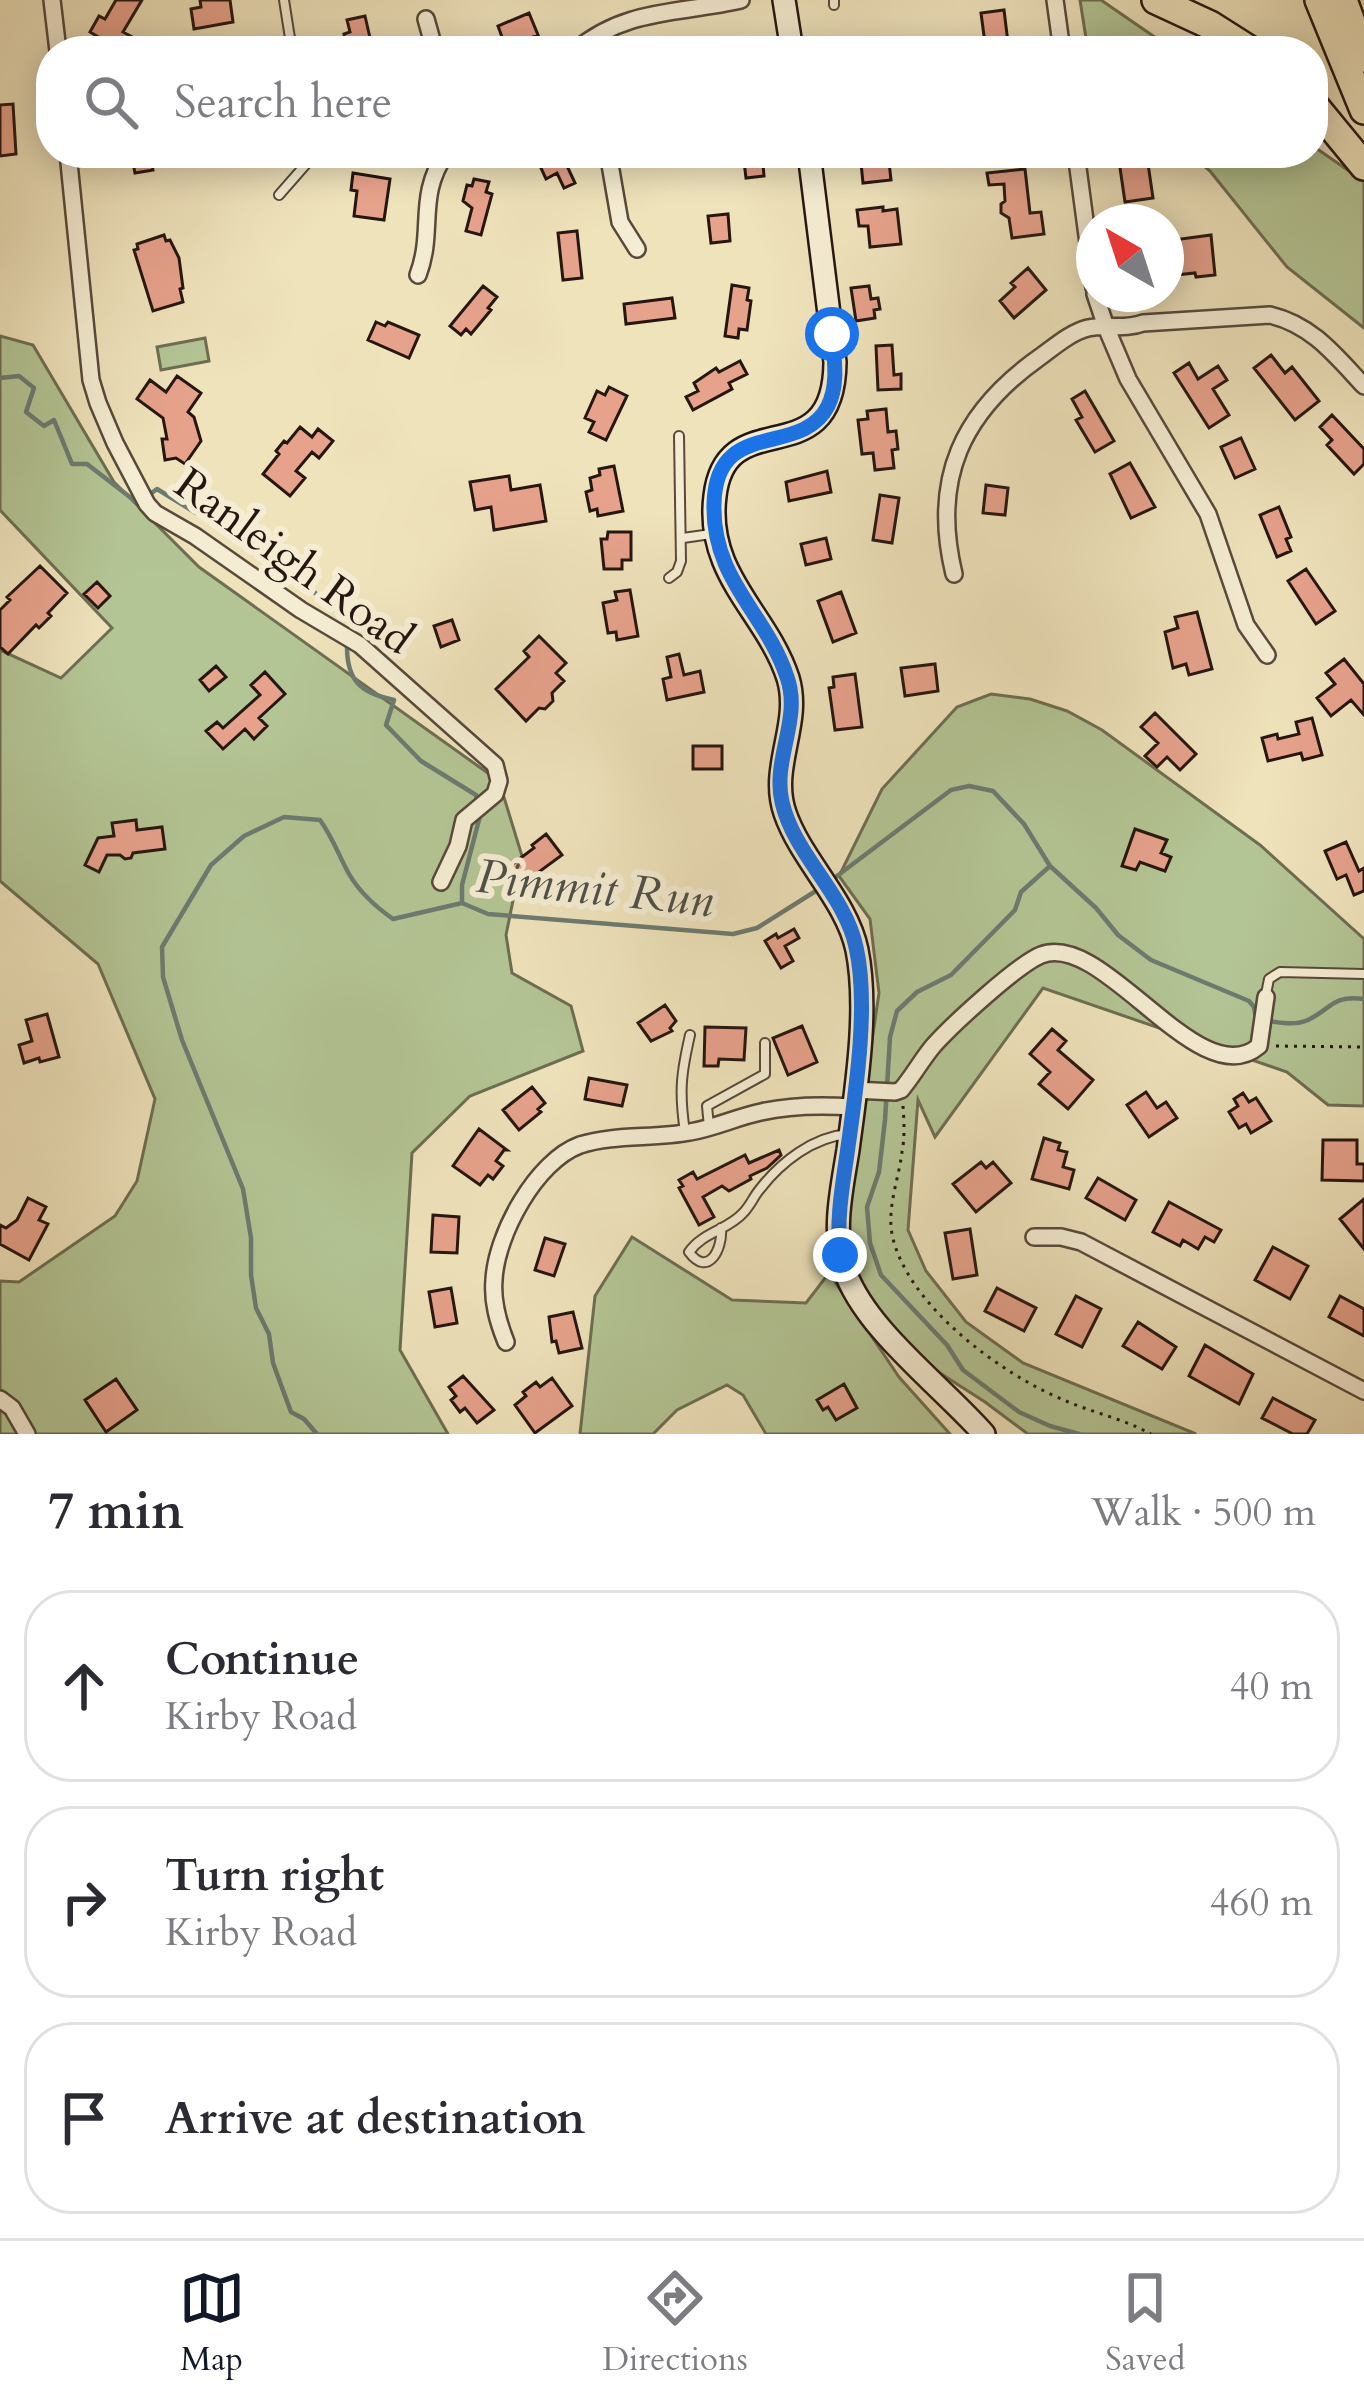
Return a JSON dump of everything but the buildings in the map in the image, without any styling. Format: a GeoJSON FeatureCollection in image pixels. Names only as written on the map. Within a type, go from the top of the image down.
{"type":"FeatureCollection","features":[{"type":"Feature","properties":{"kind":"highway"},"geometry":{"type":"LineString","coordinates":[[1156,0],[1226,36]]}},
{"type":"Feature","properties":{"kind":"highway"},"geometry":{"type":"LineString","coordinates":[[1319,0],[1364,110]]}},
{"type":"Feature","properties":{"kind":"highway"},"geometry":{"type":"LineString","coordinates":[[1343,0],[1364,58]]}},
{"type":"Feature","properties":{"kind":"highway"},"geometry":{"type":"LineString","coordinates":[[1328,122],[1364,166]]}},
{"type":"Feature","properties":{"kind":"main road"},"geometry":{"type":"LineString","coordinates":[[784,0],[790,36]]}},
{"type":"Feature","properties":{"kind":"main road"},"geometry":{"type":"LineString","coordinates":[[810,168],[835,362],[832,396],[812,425],[751,443],[728,460],[715,491],[716,533],[730,577],[787,675],[792,714],[780,770],[788,820],[853,935],[859,961],[857,1096],[838,1229],[840,1255],[850,1285],[870,1314],[984,1434]]}},
{"type":"Feature","properties":{"kind":"street"},"geometry":{"type":"LineString","coordinates":[[52,0],[56,36]]}},
{"type":"Feature","properties":{"kind":"street"},"geometry":{"type":"LineString","coordinates":[[595,36],[627,20],[741,0]]}},
{"type":"Feature","properties":{"kind":"street"},"geometry":{"type":"LineString","coordinates":[[1055,0],[1060,36]]}},
{"type":"Feature","properties":{"kind":"street"},"geometry":{"type":"LineString","coordinates":[[426,19],[430,36]]}},
{"type":"Feature","properties":{"kind":"street","name":"Ranleigh Road"},"geometry":{"type":"LineString","coordinates":[[70,168],[91,380],[115,443],[147,505],[360,645],[495,765],[499,781],[495,794],[464,820],[441,882]]}},
{"type":"Feature","properties":{"kind":"street"},"geometry":{"type":"LineString","coordinates":[[418,275],[428,240],[427,195],[437,168]]}},
{"type":"Feature","properties":{"kind":"street"},"geometry":{"type":"LineString","coordinates":[[611,168],[620,222],[638,249]]}},
{"type":"Feature","properties":{"kind":"street"},"geometry":{"type":"LineString","coordinates":[[1078,168],[1083,204]]}},
{"type":"Feature","properties":{"kind":"street"},"geometry":{"type":"LineString","coordinates":[[1101,312],[1135,392],[1208,514],[1246,625],[1267,655]]}},
{"type":"Feature","properties":{"kind":"street"},"geometry":{"type":"LineString","coordinates":[[954,574],[947,546],[946,495],[970,428],[1000,389],[1024,368],[1086,328],[1253,315],[1288,319],[1318,337],[1364,386]]}},
{"type":"Feature","properties":{"kind":"street"},"geometry":{"type":"LineString","coordinates":[[506,1342],[494,1300],[502,1239],[541,1173],[579,1146],[685,1133],[781,1108],[900,1089],[932,1048],[1016,970],[1052,952],[1090,965],[1205,1048],[1250,1052],[1261,1038],[1266,998]]}},
{"type":"Feature","properties":{"kind":"street"},"geometry":{"type":"LineString","coordinates":[[1034,1237],[1081,1242],[1364,1391]]}},
{"type":"Feature","properties":{"kind":"street"},"geometry":{"type":"LineString","coordinates":[[0,1399],[12,1408],[27,1434]]}},
{"type":"Feature","properties":{"kind":"lane"},"geometry":{"type":"LineString","coordinates":[[284,0],[290,36]]}},
{"type":"Feature","properties":{"kind":"lane"},"geometry":{"type":"LineString","coordinates":[[279,195],[303,168]]}},
{"type":"Feature","properties":{"kind":"lane"},"geometry":{"type":"LineString","coordinates":[[669,578],[681,561],[683,538],[679,436]]}},
{"type":"Feature","properties":{"kind":"lane"},"geometry":{"type":"LineString","coordinates":[[683,538],[716,533]]}},
{"type":"Feature","properties":{"kind":"lane"},"geometry":{"type":"LineString","coordinates":[[1266,998],[1269,980],[1280,972],[1364,974]]}},
{"type":"Feature","properties":{"kind":"lane"},"geometry":{"type":"LineString","coordinates":[[685,1133],[680,1075],[690,1035]]}},
{"type":"Feature","properties":{"kind":"lane"},"geometry":{"type":"LineString","coordinates":[[710,1128],[707,1106],[765,1074],[765,1043]]}},
{"type":"Feature","properties":{"kind":"lane"},"geometry":{"type":"LineString","coordinates":[[722,1228],[717,1252],[707,1262],[693,1258],[689,1252],[694,1244],[742,1215],[780,1167],[833,1135],[850,1134]]}},
{"type":"Feature","properties":{"kind":"path"},"geometry":{"type":"LineString","coordinates":[[1261,1038],[1364,1047]]}},
{"type":"Feature","properties":{"kind":"path"},"geometry":{"type":"LineString","coordinates":[[900,1089],[903,1149],[891,1229],[900,1262],[917,1287],[947,1321],[1014,1374],[1151,1434]]}},
{"type":"Feature","properties":{"kind":"green space"},"geometry":{"type":"Polygon","coordinates":[[[1080,0],[1101,0],[1153,36],[1086,36],[1080,0]]]}},
{"type":"Feature","properties":{"kind":"green space"},"geometry":{"type":"Polygon","coordinates":[[[1328,156],[1349,171],[1364,165],[1364,328],[1287,267],[1206,168],[1328,168],[1328,156]]]}},
{"type":"Feature","properties":{"kind":"green space"},"geometry":{"type":"Polygon","coordinates":[[[0,336],[33,345],[114,482],[199,567],[499,781],[522,856],[506,935],[512,973],[571,1006],[583,1051],[470,1096],[412,1153],[400,1350],[448,1434],[0,1434],[0,1281],[19,1282],[115,1216],[137,1181],[155,1099],[98,964],[0,881],[0,650],[61,678],[112,628],[0,510],[0,336]]]}},
{"type":"Feature","properties":{"kind":"green space"},"geometry":{"type":"Polygon","coordinates":[[[205,338],[209,361],[161,370],[157,347],[205,338]]]}},
{"type":"Feature","properties":{"kind":"green space"},"geometry":{"type":"Polygon","coordinates":[[[991,694],[1030,699],[1067,711],[1102,730],[1260,845],[1364,939],[1364,1106],[1328,1105],[1287,1072],[1043,988],[935,1137],[918,1100],[908,1230],[926,1271],[966,1322],[1023,1363],[1196,1434],[1028,1434],[940,1373],[878,1317],[855,1282],[846,1217],[879,993],[870,919],[839,876],[882,789],[957,707],[991,694]]]}},
{"type":"Feature","properties":{"kind":"green space"},"geometry":{"type":"Polygon","coordinates":[[[632,1237],[732,1300],[806,1303],[829,1273],[899,1377],[950,1434],[766,1434],[743,1395],[727,1385],[677,1410],[653,1434],[580,1434],[595,1296],[632,1237]]]}},
{"type":"Feature","properties":{"kind":"waterway"},"geometry":{"type":"LineString","coordinates":[[0,378],[19,376],[34,388],[26,412],[44,426],[54,420],[72,464],[87,464],[135,501]]}},
{"type":"Feature","properties":{"kind":"waterway"},"geometry":{"type":"LineString","coordinates":[[149,495],[157,489],[196,513],[226,506],[228,521]]}},
{"type":"Feature","properties":{"kind":"waterway"},"geometry":{"type":"LineString","coordinates":[[230,537],[262,547],[351,624],[350,628]]}},
{"type":"Feature","properties":{"kind":"waterway"},"geometry":{"type":"LineString","coordinates":[[347,647],[358,684],[394,700],[386,725],[421,761],[477,800]]}},
{"type":"Feature","properties":{"kind":"waterway","name":"Pimmit Run"},"geometry":{"type":"LineString","coordinates":[[833,879],[951,790],[969,786],[993,791],[1024,824],[1050,866],[1118,935],[1151,960],[1249,1001],[1256,1019],[1302,1022],[1338,1001],[1364,999]]}},
{"type":"Feature","properties":{"kind":"waterway"},"geometry":{"type":"LineString","coordinates":[[462,903],[462,885],[480,816]]}},
{"type":"Feature","properties":{"kind":"waterway","name":"Pimmit Run"},"geometry":{"type":"LineString","coordinates":[[317,1434],[291,1412],[273,1363],[269,1334],[256,1308],[243,1189],[182,1040],[163,977],[162,947],[211,865],[244,836],[284,817],[320,820],[353,881],[393,919],[462,903],[488,914],[733,934],[757,928],[819,889]]}},
{"type":"Feature","properties":{"kind":"waterway"},"geometry":{"type":"LineString","coordinates":[[1050,866],[1021,892],[1015,910],[951,975],[917,992],[897,1011],[890,1037],[879,1172],[867,1207],[870,1243],[881,1275],[947,1345],[963,1370],[1019,1412],[1079,1434]]}},
{"type":"Feature","properties":{"kind":"route"},"geometry":{"type":"LineString","coordinates":[[832,334],[835,378],[824,413],[812,425],[751,443],[733,455],[722,469],[714,504],[723,561],[775,650],[790,686],[792,714],[779,784],[784,810],[853,935],[859,961],[859,1045],[838,1220],[840,1255]]}}]}
